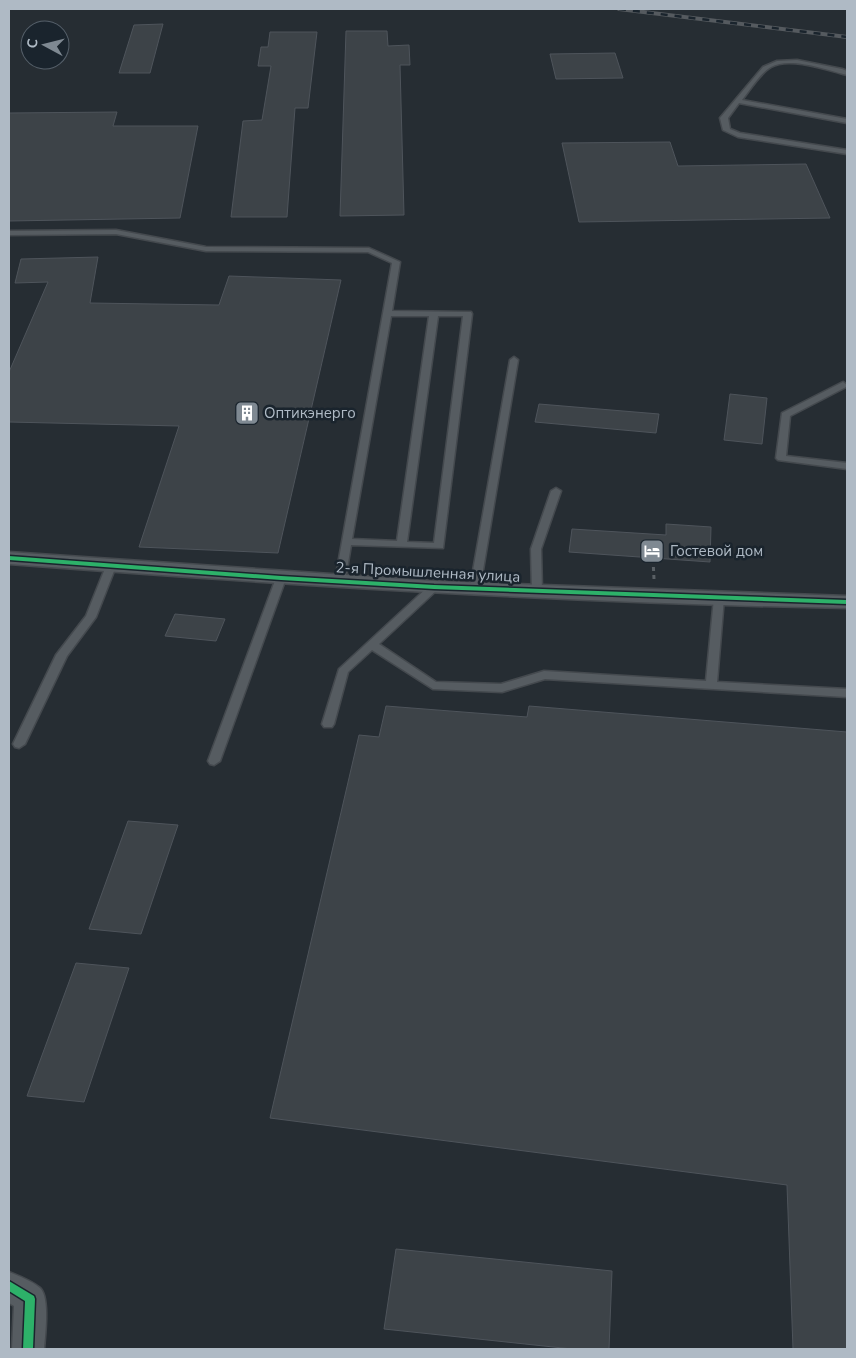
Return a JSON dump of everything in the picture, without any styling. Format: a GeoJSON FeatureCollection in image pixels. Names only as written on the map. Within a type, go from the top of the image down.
{"type":"FeatureCollection","features":[{"type":"Feature","properties":{"kind":"street","name":"2-я Промышленная улица"},"geometry":{"type":"LineString","coordinates":[[9,558],[434,587],[847,602]]}},
{"type":"Feature","properties":{"kind":"street"},"geometry":{"type":"LineString","coordinates":[[9,1286],[30,1299],[28,1349]]}},
{"type":"Feature","properties":{"kind":"lane"},"geometry":{"type":"LineString","coordinates":[[847,73],[796,63],[768,65],[724,118],[727,130],[732,133],[847,151]]}},
{"type":"Feature","properties":{"kind":"lane"},"geometry":{"type":"LineString","coordinates":[[739,101],[847,121]]}},
{"type":"Feature","properties":{"kind":"lane"},"geometry":{"type":"LineString","coordinates":[[9,233],[116,232],[206,249],[368,250],[396,262],[340,581]]}},
{"type":"Feature","properties":{"kind":"lane"},"geometry":{"type":"LineString","coordinates":[[347,542],[439,546],[468,314],[387,313]]}},
{"type":"Feature","properties":{"kind":"lane"},"geometry":{"type":"LineString","coordinates":[[402,544],[434,314]]}},
{"type":"Feature","properties":{"kind":"lane"},"geometry":{"type":"LineString","coordinates":[[474,588],[514,360]]}},
{"type":"Feature","properties":{"kind":"lane"},"geometry":{"type":"LineString","coordinates":[[843,385],[785,415],[781,458],[847,466]]}},
{"type":"Feature","properties":{"kind":"lane"},"geometry":{"type":"LineString","coordinates":[[537,591],[536,549],[556,491]]}},
{"type":"Feature","properties":{"kind":"lane"},"geometry":{"type":"LineString","coordinates":[[19,744],[62,655],[91,617],[111,566]]}},
{"type":"Feature","properties":{"kind":"lane"},"geometry":{"type":"LineString","coordinates":[[214,761],[281,578]]}},
{"type":"Feature","properties":{"kind":"lane"},"geometry":{"type":"LineString","coordinates":[[328,724],[343,671],[434,587]]}},
{"type":"Feature","properties":{"kind":"lane"},"geometry":{"type":"LineString","coordinates":[[711,685],[719,598]]}},
{"type":"Feature","properties":{"kind":"lane"},"geometry":{"type":"LineString","coordinates":[[371,644],[433,685],[502,688],[544,675],[846,692]]}},
{"type":"Feature","properties":{"kind":"building"},"geometry":{"type":"Polygon","coordinates":[[[163,24],[150,73],[119,73],[134,25],[163,24]]]}},
{"type":"Feature","properties":{"kind":"building"},"geometry":{"type":"Polygon","coordinates":[[[346,31],[387,31],[388,46],[409,45],[410,65],[400,65],[404,215],[340,216],[346,31]]]}},
{"type":"Feature","properties":{"kind":"building"},"geometry":{"type":"Polygon","coordinates":[[[270,32],[317,32],[308,108],[295,108],[287,217],[231,217],[243,121],[262,120],[271,66],[258,66],[261,47],[268,47],[270,32]]]}},
{"type":"Feature","properties":{"kind":"building"},"geometry":{"type":"Polygon","coordinates":[[[615,53],[623,78],[556,79],[550,54],[615,53]]]}},
{"type":"Feature","properties":{"kind":"building"},"geometry":{"type":"Polygon","coordinates":[[[117,112],[113,126],[198,126],[180,218],[9,221],[9,113],[117,112]]]}},
{"type":"Feature","properties":{"kind":"building"},"geometry":{"type":"Polygon","coordinates":[[[670,142],[678,166],[806,164],[830,218],[579,222],[562,143],[670,142]]]}},
{"type":"Feature","properties":{"kind":"building"},"geometry":{"type":"Polygon","coordinates":[[[98,257],[90,303],[219,305],[229,276],[341,280],[278,553],[139,547],[179,426],[9,422],[9,372],[48,282],[15,283],[21,259],[98,257]]]}},
{"type":"Feature","properties":{"kind":"building"},"geometry":{"type":"Polygon","coordinates":[[[730,394],[767,398],[762,444],[724,440],[730,394]]]}},
{"type":"Feature","properties":{"kind":"building"},"geometry":{"type":"Polygon","coordinates":[[[539,404],[659,414],[656,433],[535,422],[539,404]]]}},
{"type":"Feature","properties":{"kind":"building"},"geometry":{"type":"Polygon","coordinates":[[[666,524],[711,527],[710,562],[569,552],[572,529],[666,535],[666,524]]]}},
{"type":"Feature","properties":{"kind":"building"},"geometry":{"type":"Polygon","coordinates":[[[175,614],[225,619],[216,641],[165,636],[175,614]]]}},
{"type":"Feature","properties":{"kind":"building"},"geometry":{"type":"Polygon","coordinates":[[[386,706],[527,717],[529,706],[847,732],[847,1349],[793,1349],[787,1185],[270,1118],[359,735],[379,737],[386,706]]]}},
{"type":"Feature","properties":{"kind":"building"},"geometry":{"type":"Polygon","coordinates":[[[128,821],[178,825],[141,934],[89,929],[128,821]]]}},
{"type":"Feature","properties":{"kind":"building"},"geometry":{"type":"Polygon","coordinates":[[[76,963],[129,968],[84,1102],[27,1096],[76,963]]]}},
{"type":"Feature","properties":{"kind":"building"},"geometry":{"type":"Polygon","coordinates":[[[396,1249],[612,1271],[609,1349],[572,1349],[384,1329],[396,1249]]]}},
{"type":"Feature","properties":{"kind":"railway"},"geometry":{"type":"LineString","coordinates":[[619,9],[847,37]]}},
{"type":"Feature","properties":{"kind":"cycle path"},"geometry":{"type":"LineString","coordinates":[[9,558],[434,587],[847,602]]}},
{"type":"Feature","properties":{"kind":"cycle path"},"geometry":{"type":"LineString","coordinates":[[9,1286],[30,1299],[28,1349]]}},
{"type":"Feature","properties":{"kind":"place","name":"Оптикэнерго"},"geometry":{"type":"Point","coordinates":[247,413]}},
{"type":"Feature","properties":{"kind":"place","name":"Гостевой дом"},"geometry":{"type":"Point","coordinates":[652,551]}}]}
